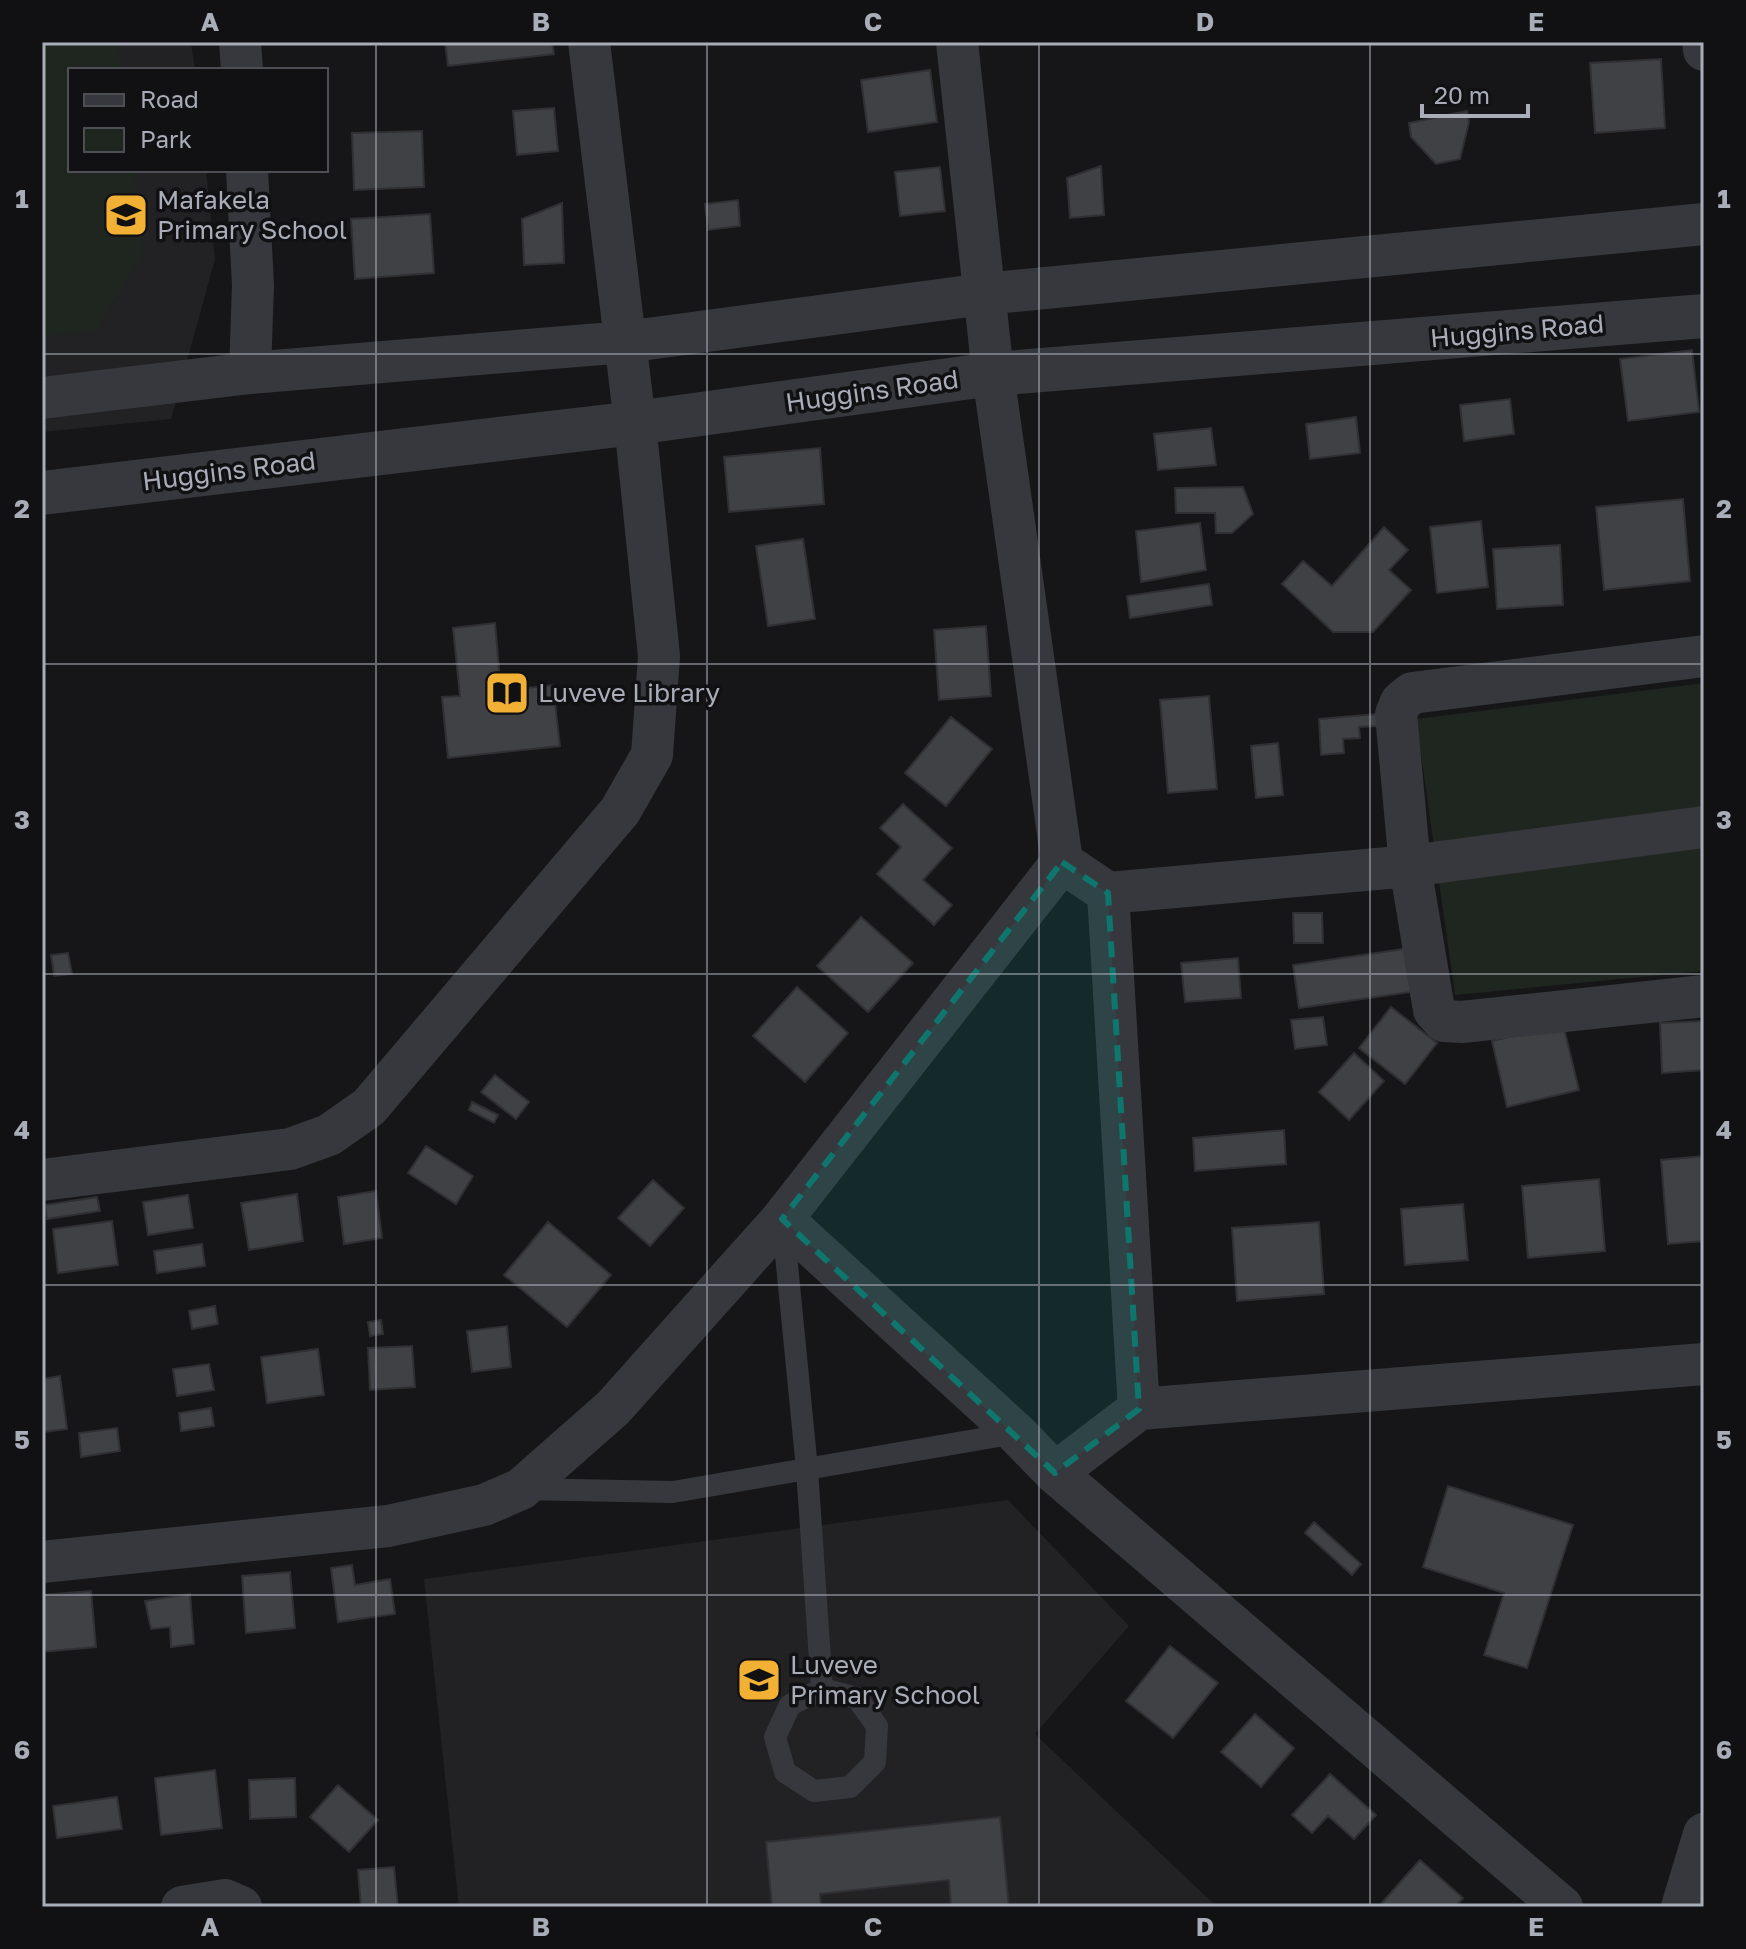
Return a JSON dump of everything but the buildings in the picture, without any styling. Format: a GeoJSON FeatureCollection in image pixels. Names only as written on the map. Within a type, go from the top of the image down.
{"type":"FeatureCollection","features":[{"type":"Feature","properties":{"kind":"street"},"geometry":{"type":"LineString","coordinates":[[240,42],[242,68]]}},
{"type":"Feature","properties":{"kind":"street"},"geometry":{"type":"LineString","coordinates":[[42,1180],[290,1149],[329,1135],[369,1107],[620,811],[652,755],[659,656],[635,423],[589,42]]}},
{"type":"Feature","properties":{"kind":"street"},"geometry":{"type":"LineString","coordinates":[[42,1562],[388,1526],[484,1505],[521,1489],[613,1408],[782,1219],[1062,862],[993,374],[957,42]]}},
{"type":"Feature","properties":{"kind":"street"},"geometry":{"type":"LineString","coordinates":[[1703,42],[1704,50]]}},
{"type":"Feature","properties":{"kind":"street"},"geometry":{"type":"LineString","coordinates":[[247,172],[253,285],[250,373]]}},
{"type":"Feature","properties":{"kind":"street"},"geometry":{"type":"LineString","coordinates":[[42,398],[250,373],[625,342],[984,294],[1704,224]]}},
{"type":"Feature","properties":{"kind":"street","name":"Huggins Road"},"geometry":{"type":"LineString","coordinates":[[42,493],[635,423],[993,374],[1704,316]]}},
{"type":"Feature","properties":{"kind":"street"},"geometry":{"type":"LineString","coordinates":[[1704,656],[1412,693],[1401,702],[1396,714],[1410,866],[1434,1010],[1444,1021],[1462,1022],[1704,996]]}},
{"type":"Feature","properties":{"kind":"street"},"geometry":{"type":"LineString","coordinates":[[1062,862],[1108,893],[1410,866],[1704,827]]}},
{"type":"Feature","properties":{"kind":"street"},"geometry":{"type":"LineString","coordinates":[[1108,893],[1139,1409]]}},
{"type":"Feature","properties":{"kind":"street"},"geometry":{"type":"LineString","coordinates":[[782,1219],[1016,1433],[1055,1473],[1562,1907]]}},
{"type":"Feature","properties":{"kind":"street"},"geometry":{"type":"LineString","coordinates":[[1055,1473],[1139,1409],[1704,1364]]}},
{"type":"Feature","properties":{"kind":"street"},"geometry":{"type":"LineString","coordinates":[[1682,1907],[1704,1834]]}},
{"type":"Feature","properties":{"kind":"street"},"geometry":{"type":"LineString","coordinates":[[182,1907],[225,1900],[241,1907]]}},
{"type":"Feature","properties":{"kind":"lane"},"geometry":{"type":"LineString","coordinates":[[782,1219],[807,1469],[822,1689]]}},
{"type":"Feature","properties":{"kind":"lane"},"geometry":{"type":"LineString","coordinates":[[521,1489],[673,1492],[1016,1433]]}},
{"type":"Feature","properties":{"kind":"lane"},"geometry":{"type":"LineString","coordinates":[[822,1689],[857,1698],[877,1726],[876,1750],[875,1762],[850,1787],[814,1791],[785,1772],[775,1737],[790,1705],[822,1689]]}},
{"type":"Feature","properties":{"kind":"highlighted area"},"geometry":{"type":"Polygon","coordinates":[[[1062,862],[1108,893],[1139,1409],[1055,1473],[782,1219],[1062,862]]]}},
{"type":"Feature","properties":{"kind":"shaded area","name":"Mafakela Primary School"},"geometry":{"type":"Polygon","coordinates":[[[42,42],[191,42],[195,68],[68,68],[68,172],[206,172],[215,259],[171,419],[42,432],[42,42]]]}},
{"type":"Feature","properties":{"kind":"shaded area","name":"Luveve Primary School"},"geometry":{"type":"Polygon","coordinates":[[[1008,1500],[1129,1626],[1035,1734],[1217,1907],[459,1907],[424,1579],[1008,1500]]]}},
{"type":"Feature","properties":{"kind":"green space"},"geometry":{"type":"Polygon","coordinates":[[[42,42],[117,42],[121,68],[68,68],[68,172],[133,172],[144,252],[96,330],[42,337],[42,42]]]}},
{"type":"Feature","properties":{"kind":"green space"},"geometry":{"type":"Polygon","coordinates":[[[1704,683],[1704,971],[1455,995],[1416,719],[1704,683]]]}},
{"type":"Feature","properties":{"kind":"place","name":"Mafakela Primary School"},"geometry":{"type":"Point","coordinates":[126,215]}},
{"type":"Feature","properties":{"kind":"place","name":"Luveve Library"},"geometry":{"type":"Point","coordinates":[507,693]}},
{"type":"Feature","properties":{"kind":"place","name":"Luveve Primary School"},"geometry":{"type":"Point","coordinates":[759,1680]}}]}
